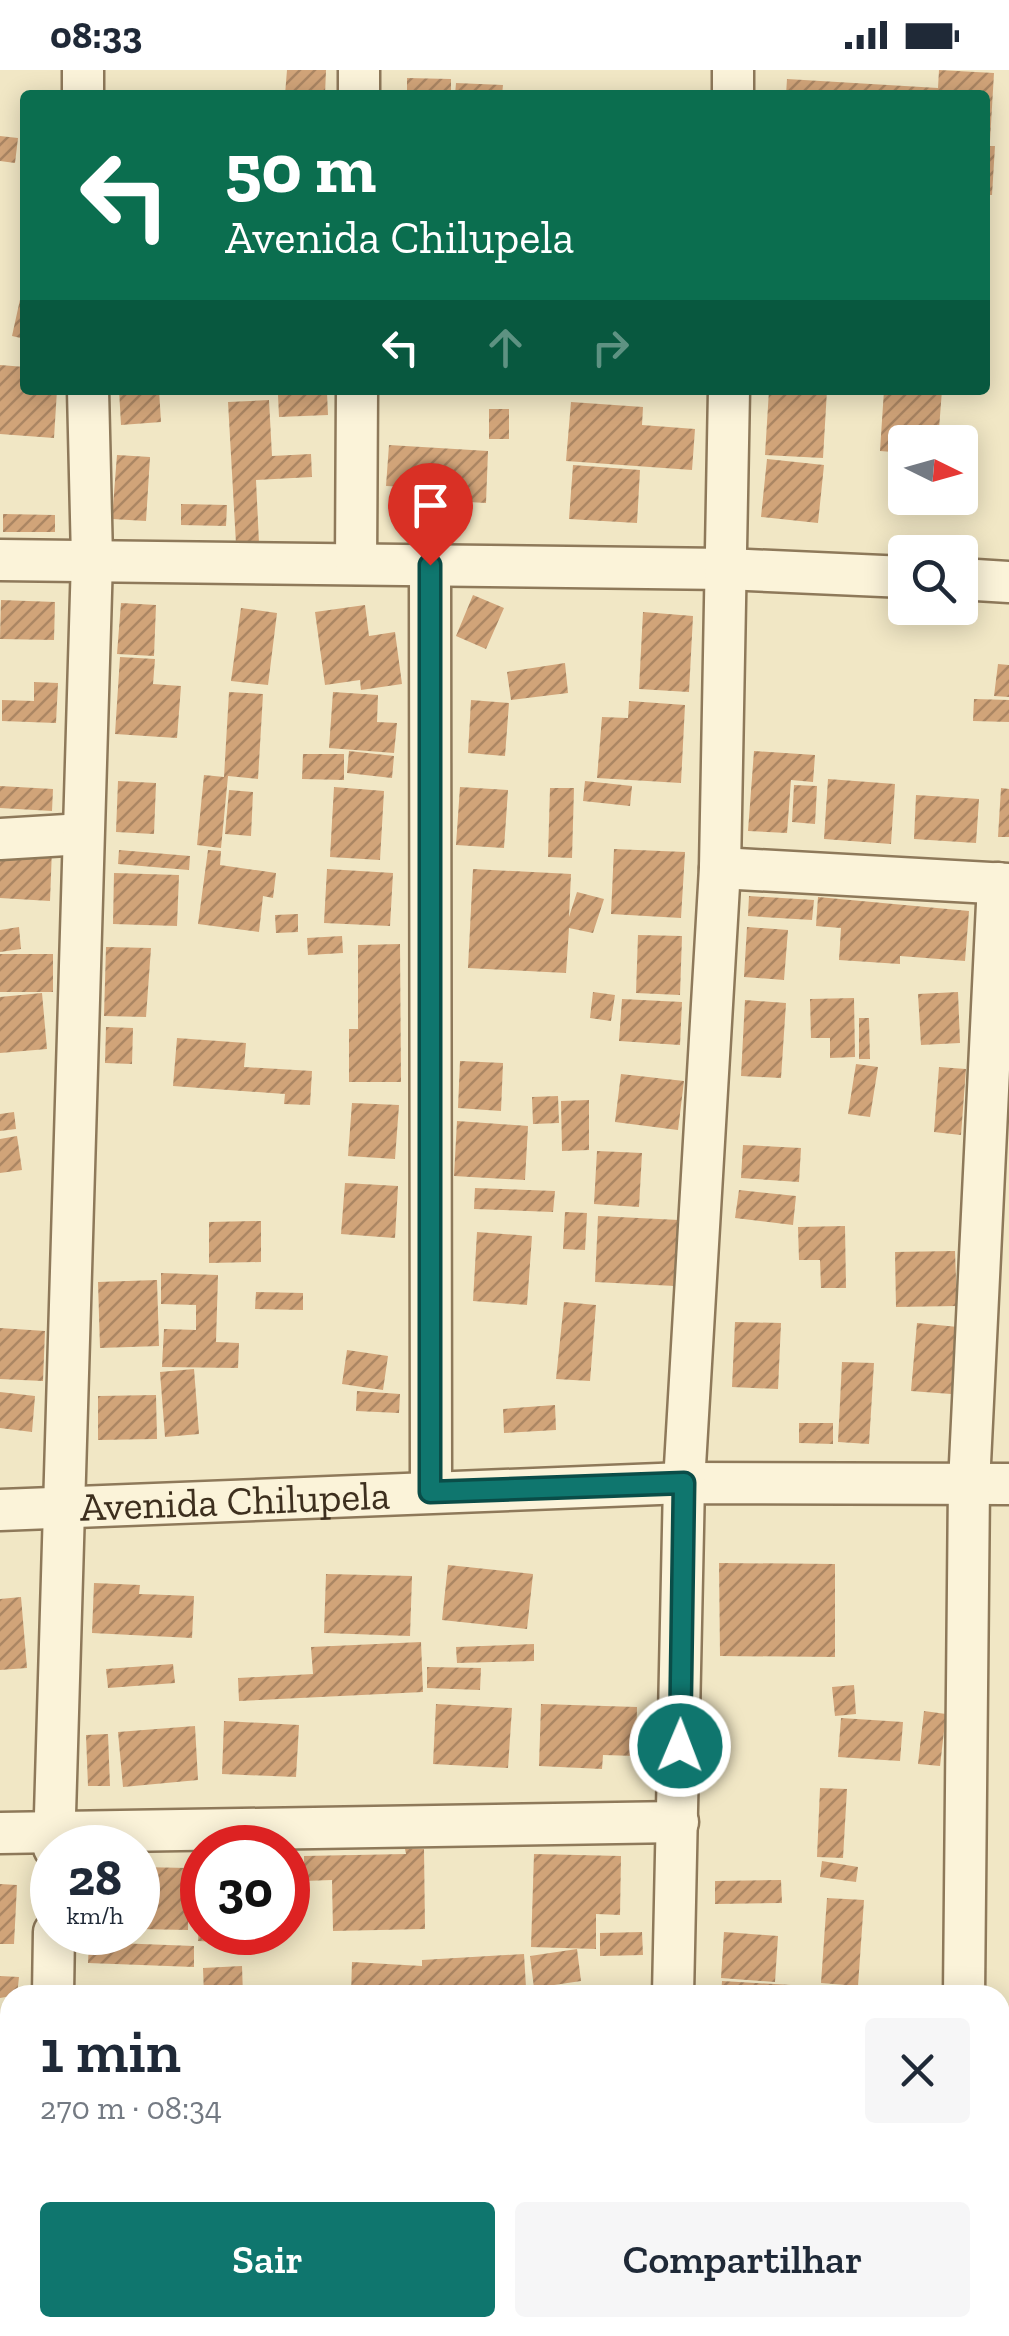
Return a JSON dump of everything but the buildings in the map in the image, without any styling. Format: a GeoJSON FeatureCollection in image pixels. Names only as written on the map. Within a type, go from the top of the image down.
{"type":"FeatureCollection","features":[{"type":"Feature","properties":{"kind":"street"},"geometry":{"type":"LineString","coordinates":[[54,1825],[92,560],[88,395]]}},
{"type":"Feature","properties":{"kind":"street"},"geometry":{"type":"LineString","coordinates":[[356,564],[358,395]]}},
{"type":"Feature","properties":{"kind":"street"},"geometry":{"type":"LineString","coordinates":[[673,1985],[684,1483],[720,868],[729,395]]}},
{"type":"Feature","properties":{"kind":"street"},"geometry":{"type":"LineString","coordinates":[[0,560],[726,569],[888,576]]}},
{"type":"Feature","properties":{"kind":"street"},"geometry":{"type":"LineString","coordinates":[[430,565],[430,1492]]}},
{"type":"Feature","properties":{"kind":"street"},"geometry":{"type":"LineString","coordinates":[[978,581],[1009,582]]}},
{"type":"Feature","properties":{"kind":"street"},"geometry":{"type":"LineString","coordinates":[[0,838],[83,834]]}},
{"type":"Feature","properties":{"kind":"street"},"geometry":{"type":"LineString","coordinates":[[720,868],[1004,884],[969,1484],[964,1985]]}},
{"type":"Feature","properties":{"kind":"street","name":"Avenida Chilupela"},"geometry":{"type":"LineString","coordinates":[[0,1510],[684,1483],[1009,1484]]}},
{"type":"Feature","properties":{"kind":"street"},"geometry":{"type":"LineString","coordinates":[[160,1836],[678,1822]]}},
{"type":"Feature","properties":{"kind":"street"},"geometry":{"type":"LineString","coordinates":[[0,1833],[30,1836]]}},
{"type":"Feature","properties":{"kind":"street"},"geometry":{"type":"LineString","coordinates":[[53,1985],[54,1955]]}},
{"type":"Feature","properties":{"kind":"route"},"geometry":{"type":"LineString","coordinates":[[430,565],[430,1492],[684,1483],[680,1746]]}}]}
